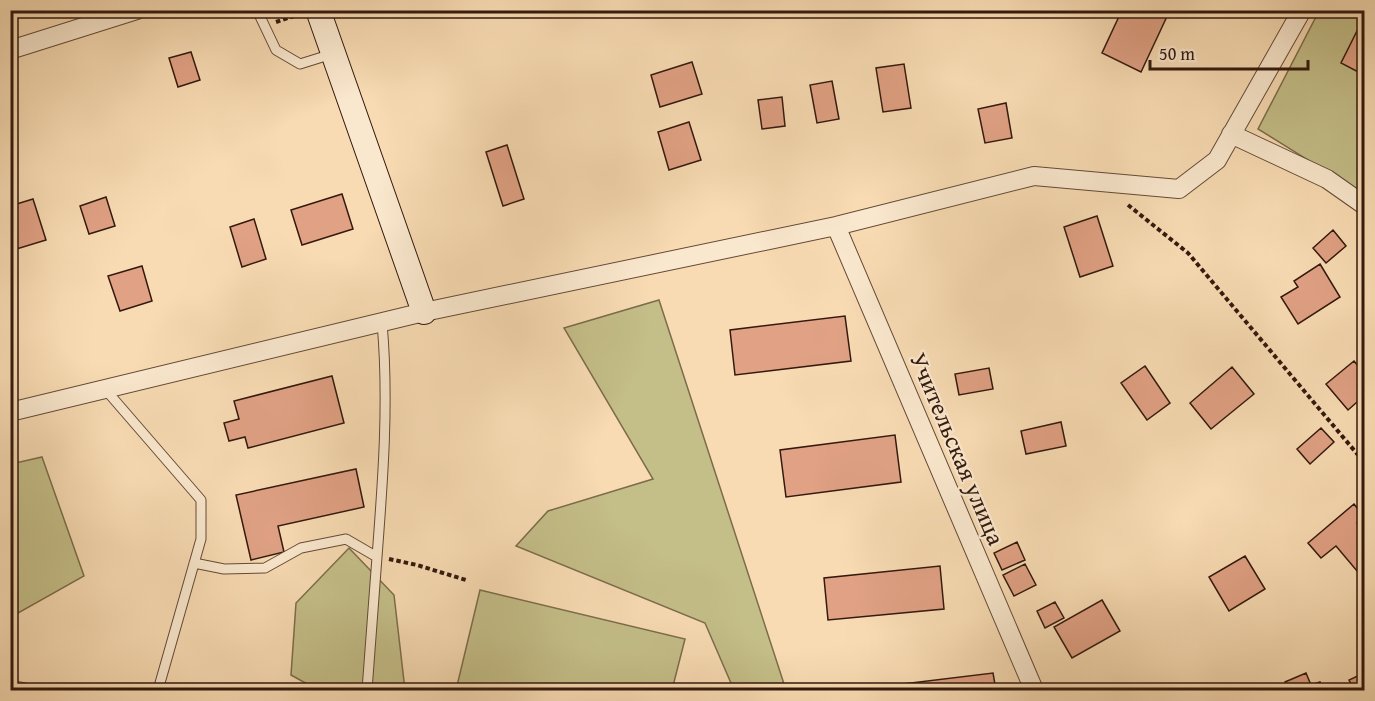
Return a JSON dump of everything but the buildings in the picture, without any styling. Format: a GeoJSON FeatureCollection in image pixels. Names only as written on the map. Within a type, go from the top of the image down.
{"type":"FeatureCollection","features":[{"type":"Feature","properties":{"kind":"street"},"geometry":{"type":"LineString","coordinates":[[10,50],[137,10]]}},
{"type":"Feature","properties":{"kind":"street"},"geometry":{"type":"LineString","coordinates":[[10,412],[424,312],[836,226],[1034,176],[1179,189],[1217,160],[1302,10]]}},
{"type":"Feature","properties":{"kind":"street"},"geometry":{"type":"LineString","coordinates":[[308,13],[333,53],[424,312]]}},
{"type":"Feature","properties":{"kind":"street"},"geometry":{"type":"LineString","coordinates":[[1231,134],[1327,179],[1365,205]]}},
{"type":"Feature","properties":{"kind":"street","name":"Учительская улица"},"geometry":{"type":"LineString","coordinates":[[836,226],[1034,690]]}},
{"type":"Feature","properties":{"kind":"lane"},"geometry":{"type":"LineString","coordinates":[[257,10],[276,51],[300,64],[333,53]]}},
{"type":"Feature","properties":{"kind":"lane"},"geometry":{"type":"LineString","coordinates":[[367,690],[383,467],[386,363],[381,323]]}},
{"type":"Feature","properties":{"kind":"lane"},"geometry":{"type":"LineString","coordinates":[[105,389],[201,500],[201,539],[158,690]]}},
{"type":"Feature","properties":{"kind":"lane"},"geometry":{"type":"LineString","coordinates":[[194,563],[224,569],[265,568],[301,548],[346,539],[377,557]]}},
{"type":"Feature","properties":{"kind":"lane"},"geometry":{"type":"LineString","coordinates":[[10,686],[34,690]]}},
{"type":"Feature","properties":{"kind":"path"},"geometry":{"type":"LineString","coordinates":[[264,27],[308,13]]}},
{"type":"Feature","properties":{"kind":"path"},"geometry":{"type":"LineString","coordinates":[[1126,203],[1188,253],[1365,462]]}},
{"type":"Feature","properties":{"kind":"path"},"geometry":{"type":"LineString","coordinates":[[377,557],[417,565],[466,580]]}},
{"type":"Feature","properties":{"kind":"shaded area"},"geometry":{"type":"Polygon","coordinates":[[[1319,11],[1364,11],[1364,195],[1258,129],[1319,11]]]}},
{"type":"Feature","properties":{"kind":"shaded area"},"geometry":{"type":"Polygon","coordinates":[[[659,300],[786,690],[734,690],[705,623],[516,546],[548,511],[653,479],[564,328],[659,300]]]}},
{"type":"Feature","properties":{"kind":"shaded area"},"geometry":{"type":"Polygon","coordinates":[[[42,457],[84,576],[11,617],[11,464],[42,457]]]}},
{"type":"Feature","properties":{"kind":"shaded area"},"geometry":{"type":"Polygon","coordinates":[[[349,548],[394,595],[405,690],[318,690],[291,675],[296,603],[349,548]]]}},
{"type":"Feature","properties":{"kind":"shaded area"},"geometry":{"type":"Polygon","coordinates":[[[480,590],[685,639],[672,690],[456,690],[480,590]]]}}]}
